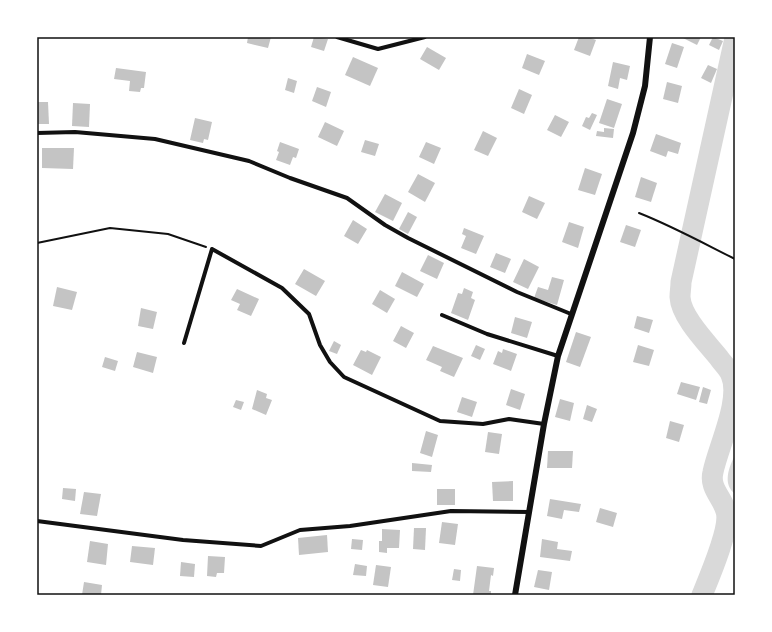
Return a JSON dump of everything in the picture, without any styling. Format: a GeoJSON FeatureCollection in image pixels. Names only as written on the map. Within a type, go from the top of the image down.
{"type":"FeatureCollection","features":[{"type":"Feature","properties":{"kind":"street"},"geometry":{"type":"LineString","coordinates":[[337,37],[378,49],[425,37]]}},
{"type":"Feature","properties":{"kind":"street"},"geometry":{"type":"LineString","coordinates":[[514,595],[544,424],[558,356],[633,132],[645,86],[650,37]]}},
{"type":"Feature","properties":{"kind":"street"},"geometry":{"type":"LineString","coordinates":[[37,133],[75,132],[155,139],[249,161],[290,178],[347,198],[385,225],[408,238],[517,292],[571,314]]}},
{"type":"Feature","properties":{"kind":"street"},"geometry":{"type":"LineString","coordinates":[[184,343],[212,249],[282,288],[309,314],[320,345],[330,362],[344,377],[440,421],[482,424],[509,419],[544,424]]}},
{"type":"Feature","properties":{"kind":"street"},"geometry":{"type":"LineString","coordinates":[[442,314],[487,334],[558,356]]}},
{"type":"Feature","properties":{"kind":"street"},"geometry":{"type":"LineString","coordinates":[[37,521],[183,540],[261,546],[300,530],[350,526],[451,511],[529,512]]}},
{"type":"Feature","properties":{"kind":"path"},"geometry":{"type":"LineString","coordinates":[[639,213],[682,234],[700,240],[735,259]]}},
{"type":"Feature","properties":{"kind":"path"},"geometry":{"type":"LineString","coordinates":[[37,243],[110,228],[168,234],[212,249]]}},
{"type":"Feature","properties":{"kind":"shaded area"},"geometry":{"type":"Polygon","coordinates":[[[735,455],[735,494],[729,485],[728,475],[735,455]]]}},
{"type":"Feature","properties":{"kind":"building"},"geometry":{"type":"Polygon","coordinates":[[[248,37],[271,37],[268,48],[247,43],[248,37]]]}},
{"type":"Feature","properties":{"kind":"building"},"geometry":{"type":"Polygon","coordinates":[[[314,37],[328,39],[324,51],[311,47],[314,37]]]}},
{"type":"Feature","properties":{"kind":"building"},"geometry":{"type":"Polygon","coordinates":[[[579,37],[588,37],[596,40],[590,56],[574,50],[579,37]]]}},
{"type":"Feature","properties":{"kind":"building"},"geometry":{"type":"Polygon","coordinates":[[[681,37],[701,37],[697,45],[681,37]]]}},
{"type":"Feature","properties":{"kind":"building"},"geometry":{"type":"Polygon","coordinates":[[[713,37],[723,41],[719,50],[709,45],[713,37]]]}},
{"type":"Feature","properties":{"kind":"building"},"geometry":{"type":"Polygon","coordinates":[[[672,43],[684,47],[677,68],[665,64],[672,43]]]}},
{"type":"Feature","properties":{"kind":"building"},"geometry":{"type":"Polygon","coordinates":[[[427,47],[446,58],[439,70],[420,59],[427,47]]]}},
{"type":"Feature","properties":{"kind":"building"},"geometry":{"type":"Polygon","coordinates":[[[527,54],[545,61],[539,75],[522,68],[527,54]]]}},
{"type":"Feature","properties":{"kind":"building"},"geometry":{"type":"Polygon","coordinates":[[[353,57],[378,68],[370,86],[345,75],[353,57]]]}},
{"type":"Feature","properties":{"kind":"building"},"geometry":{"type":"Polygon","coordinates":[[[613,62],[630,66],[627,80],[620,78],[618,89],[608,86],[613,62]]]}},
{"type":"Feature","properties":{"kind":"building"},"geometry":{"type":"Polygon","coordinates":[[[708,65],[717,69],[711,83],[701,78],[708,65]]]}},
{"type":"Feature","properties":{"kind":"building"},"geometry":{"type":"Polygon","coordinates":[[[116,68],[146,72],[144,88],[141,88],[140,92],[129,91],[130,81],[114,79],[116,68]]]}},
{"type":"Feature","properties":{"kind":"building"},"geometry":{"type":"Polygon","coordinates":[[[288,78],[297,81],[294,93],[285,90],[288,78]]]}},
{"type":"Feature","properties":{"kind":"building"},"geometry":{"type":"Polygon","coordinates":[[[667,82],[682,86],[678,103],[663,99],[667,82]]]}},
{"type":"Feature","properties":{"kind":"building"},"geometry":{"type":"Polygon","coordinates":[[[317,87],[331,92],[326,107],[312,101],[317,87]]]}},
{"type":"Feature","properties":{"kind":"building"},"geometry":{"type":"Polygon","coordinates":[[[519,89],[532,95],[524,114],[511,108],[519,89]]]}},
{"type":"Feature","properties":{"kind":"building"},"geometry":{"type":"Polygon","coordinates":[[[607,99],[622,104],[614,128],[599,123],[607,99]]]}},
{"type":"Feature","properties":{"kind":"building"},"geometry":{"type":"Polygon","coordinates":[[[37,102],[48,102],[49,124],[37,124],[37,102]]]}},
{"type":"Feature","properties":{"kind":"building"},"geometry":{"type":"Polygon","coordinates":[[[73,103],[90,104],[89,127],[72,126],[73,103]]]}},
{"type":"Feature","properties":{"kind":"building"},"geometry":{"type":"Polygon","coordinates":[[[592,113],[597,115],[590,130],[582,126],[586,117],[589,118],[592,113]]]}},
{"type":"Feature","properties":{"kind":"building"},"geometry":{"type":"Polygon","coordinates":[[[555,115],[569,122],[561,137],[547,130],[555,115]]]}},
{"type":"Feature","properties":{"kind":"building"},"geometry":{"type":"Polygon","coordinates":[[[195,118],[212,122],[208,140],[204,139],[203,143],[190,140],[195,118]]]}},
{"type":"Feature","properties":{"kind":"building"},"geometry":{"type":"Polygon","coordinates":[[[325,122],[344,131],[337,146],[318,137],[325,122]]]}},
{"type":"Feature","properties":{"kind":"building"},"geometry":{"type":"Polygon","coordinates":[[[604,128],[614,129],[613,138],[596,136],[597,131],[604,132],[604,128]]]}},
{"type":"Feature","properties":{"kind":"building"},"geometry":{"type":"Polygon","coordinates":[[[483,131],[497,138],[488,156],[474,150],[483,131]]]}},
{"type":"Feature","properties":{"kind":"building"},"geometry":{"type":"Polygon","coordinates":[[[656,134],[681,143],[678,154],[668,151],[666,157],[650,151],[656,134]]]}},
{"type":"Feature","properties":{"kind":"building"},"geometry":{"type":"Polygon","coordinates":[[[365,140],[379,144],[375,156],[361,152],[365,140]]]}},
{"type":"Feature","properties":{"kind":"building"},"geometry":{"type":"Polygon","coordinates":[[[280,142],[299,149],[296,158],[293,157],[290,165],[276,160],[280,142]]]}},
{"type":"Feature","properties":{"kind":"building"},"geometry":{"type":"Polygon","coordinates":[[[426,142],[441,148],[434,164],[419,157],[426,142]]]}},
{"type":"Feature","properties":{"kind":"building"},"geometry":{"type":"Polygon","coordinates":[[[42,148],[74,148],[73,169],[42,168],[42,148]]]}},
{"type":"Feature","properties":{"kind":"building"},"geometry":{"type":"Polygon","coordinates":[[[585,168],[602,174],[595,195],[578,190],[585,168]]]}},
{"type":"Feature","properties":{"kind":"building"},"geometry":{"type":"Polygon","coordinates":[[[418,174],[435,183],[425,202],[408,192],[418,174]]]}},
{"type":"Feature","properties":{"kind":"building"},"geometry":{"type":"Polygon","coordinates":[[[641,177],[657,183],[651,202],[635,197],[641,177]]]}},
{"type":"Feature","properties":{"kind":"building"},"geometry":{"type":"Polygon","coordinates":[[[385,194],[402,203],[393,221],[375,212],[385,194]]]}},
{"type":"Feature","properties":{"kind":"building"},"geometry":{"type":"Polygon","coordinates":[[[529,196],[545,203],[537,219],[522,212],[529,196]]]}},
{"type":"Feature","properties":{"kind":"building"},"geometry":{"type":"Polygon","coordinates":[[[408,212],[417,217],[408,234],[399,229],[408,212]]]}},
{"type":"Feature","properties":{"kind":"building"},"geometry":{"type":"Polygon","coordinates":[[[353,220],[367,229],[358,244],[344,236],[353,220]]]}},
{"type":"Feature","properties":{"kind":"building"},"geometry":{"type":"Polygon","coordinates":[[[569,222],[584,227],[578,248],[562,242],[569,222]]]}},
{"type":"Feature","properties":{"kind":"building"},"geometry":{"type":"Polygon","coordinates":[[[626,225],[641,230],[635,247],[620,242],[626,225]]]}},
{"type":"Feature","properties":{"kind":"building"},"geometry":{"type":"Polygon","coordinates":[[[464,228],[484,236],[476,254],[461,248],[466,236],[462,234],[464,228]]]}},
{"type":"Feature","properties":{"kind":"building"},"geometry":{"type":"Polygon","coordinates":[[[496,253],[511,259],[505,273],[490,267],[496,253]]]}},
{"type":"Feature","properties":{"kind":"building"},"geometry":{"type":"Polygon","coordinates":[[[428,255],[444,263],[437,279],[420,271],[428,255]]]}},
{"type":"Feature","properties":{"kind":"building"},"geometry":{"type":"Polygon","coordinates":[[[524,259],[539,267],[528,289],[513,282],[524,259]]]}},
{"type":"Feature","properties":{"kind":"building"},"geometry":{"type":"Polygon","coordinates":[[[304,269],[325,281],[316,296],[295,284],[304,269]]]}},
{"type":"Feature","properties":{"kind":"building"},"geometry":{"type":"Polygon","coordinates":[[[402,272],[424,284],[417,297],[395,286],[402,272]]]}},
{"type":"Feature","properties":{"kind":"building"},"geometry":{"type":"Polygon","coordinates":[[[552,277],[564,280],[557,305],[534,298],[538,287],[548,290],[552,277]]]}},
{"type":"Feature","properties":{"kind":"building"},"geometry":{"type":"Polygon","coordinates":[[[57,287],[77,292],[72,310],[53,306],[57,287]]]}},
{"type":"Feature","properties":{"kind":"building"},"geometry":{"type":"Polygon","coordinates":[[[464,288],[473,292],[471,298],[475,300],[468,320],[451,313],[458,293],[462,294],[464,288]]]}},
{"type":"Feature","properties":{"kind":"building"},"geometry":{"type":"Polygon","coordinates":[[[237,289],[259,299],[251,316],[237,310],[240,304],[231,300],[237,289]]]}},
{"type":"Feature","properties":{"kind":"building"},"geometry":{"type":"Polygon","coordinates":[[[380,290],[395,299],[387,313],[372,304],[380,290]]]}},
{"type":"Feature","properties":{"kind":"building"},"geometry":{"type":"Polygon","coordinates":[[[141,308],[157,312],[153,329],[138,326],[141,308]]]}},
{"type":"Feature","properties":{"kind":"building"},"geometry":{"type":"Polygon","coordinates":[[[637,316],[653,320],[649,333],[634,328],[637,316]]]}},
{"type":"Feature","properties":{"kind":"building"},"geometry":{"type":"Polygon","coordinates":[[[515,317],[532,322],[527,338],[511,333],[515,317]]]}},
{"type":"Feature","properties":{"kind":"building"},"geometry":{"type":"Polygon","coordinates":[[[401,326],[414,333],[406,348],[393,341],[401,326]]]}},
{"type":"Feature","properties":{"kind":"building"},"geometry":{"type":"Polygon","coordinates":[[[576,332],[591,337],[580,367],[566,362],[576,332]]]}},
{"type":"Feature","properties":{"kind":"building"},"geometry":{"type":"Polygon","coordinates":[[[334,341],[341,345],[337,354],[329,351],[334,341]]]}},
{"type":"Feature","properties":{"kind":"building"},"geometry":{"type":"Polygon","coordinates":[[[476,345],[485,349],[480,360],[471,356],[476,345]]]}},
{"type":"Feature","properties":{"kind":"building"},"geometry":{"type":"Polygon","coordinates":[[[638,345],[654,350],[649,366],[633,362],[638,345]]]}},
{"type":"Feature","properties":{"kind":"building"},"geometry":{"type":"Polygon","coordinates":[[[433,346],[463,358],[454,377],[440,371],[442,367],[426,360],[433,346]]]}},
{"type":"Feature","properties":{"kind":"building"},"geometry":{"type":"Polygon","coordinates":[[[503,349],[517,354],[511,371],[493,364],[498,351],[502,353],[503,349]]]}},
{"type":"Feature","properties":{"kind":"building"},"geometry":{"type":"Polygon","coordinates":[[[361,350],[366,352],[367,350],[381,357],[372,375],[353,365],[361,350]]]}},
{"type":"Feature","properties":{"kind":"building"},"geometry":{"type":"Polygon","coordinates":[[[137,352],[157,357],[153,373],[133,367],[137,352]]]}},
{"type":"Feature","properties":{"kind":"building"},"geometry":{"type":"Polygon","coordinates":[[[105,357],[118,361],[115,371],[102,367],[105,357]]]}},
{"type":"Feature","properties":{"kind":"building"},"geometry":{"type":"Polygon","coordinates":[[[681,382],[700,387],[696,400],[677,394],[681,382]]]}},
{"type":"Feature","properties":{"kind":"building"},"geometry":{"type":"Polygon","coordinates":[[[703,387],[711,390],[707,404],[699,402],[703,387]]]}},
{"type":"Feature","properties":{"kind":"building"},"geometry":{"type":"Polygon","coordinates":[[[511,389],[525,394],[520,410],[506,405],[511,389]]]}},
{"type":"Feature","properties":{"kind":"building"},"geometry":{"type":"Polygon","coordinates":[[[257,390],[267,394],[266,398],[272,400],[266,415],[252,409],[257,390]]]}},
{"type":"Feature","properties":{"kind":"building"},"geometry":{"type":"Polygon","coordinates":[[[462,397],[477,402],[472,417],[457,412],[462,397]]]}},
{"type":"Feature","properties":{"kind":"building"},"geometry":{"type":"Polygon","coordinates":[[[560,399],[574,403],[570,421],[555,417],[560,399]]]}},
{"type":"Feature","properties":{"kind":"building"},"geometry":{"type":"Polygon","coordinates":[[[236,400],[244,402],[241,410],[233,407],[236,400]]]}},
{"type":"Feature","properties":{"kind":"building"},"geometry":{"type":"Polygon","coordinates":[[[587,405],[597,409],[592,422],[583,419],[587,405]]]}},
{"type":"Feature","properties":{"kind":"building"},"geometry":{"type":"Polygon","coordinates":[[[670,421],[684,425],[679,442],[666,438],[670,421]]]}},
{"type":"Feature","properties":{"kind":"building"},"geometry":{"type":"Polygon","coordinates":[[[426,431],[438,435],[432,457],[420,453],[426,431]]]}},
{"type":"Feature","properties":{"kind":"building"},"geometry":{"type":"Polygon","coordinates":[[[488,432],[502,434],[499,454],[485,452],[488,432]]]}},
{"type":"Feature","properties":{"kind":"building"},"geometry":{"type":"Polygon","coordinates":[[[548,451],[573,451],[572,468],[547,468],[548,451]]]}},
{"type":"Feature","properties":{"kind":"building"},"geometry":{"type":"Polygon","coordinates":[[[412,463],[432,465],[431,472],[412,471],[412,463]]]}},
{"type":"Feature","properties":{"kind":"building"},"geometry":{"type":"Polygon","coordinates":[[[513,481],[513,501],[493,501],[492,482],[513,481]]]}},
{"type":"Feature","properties":{"kind":"building"},"geometry":{"type":"Polygon","coordinates":[[[63,488],[76,489],[75,501],[62,499],[63,488]]]}},
{"type":"Feature","properties":{"kind":"building"},"geometry":{"type":"Polygon","coordinates":[[[437,489],[455,489],[455,505],[437,505],[437,489]]]}},
{"type":"Feature","properties":{"kind":"building"},"geometry":{"type":"Polygon","coordinates":[[[84,492],[101,494],[97,516],[80,514],[84,492]]]}},
{"type":"Feature","properties":{"kind":"building"},"geometry":{"type":"Polygon","coordinates":[[[550,499],[581,504],[579,512],[564,510],[562,519],[547,516],[550,499]]]}},
{"type":"Feature","properties":{"kind":"building"},"geometry":{"type":"Polygon","coordinates":[[[600,508],[617,513],[613,527],[596,522],[600,508]]]}},
{"type":"Feature","properties":{"kind":"building"},"geometry":{"type":"Polygon","coordinates":[[[442,522],[458,524],[455,545],[439,543],[442,522]]]}},
{"type":"Feature","properties":{"kind":"building"},"geometry":{"type":"Polygon","coordinates":[[[414,528],[426,528],[425,550],[413,549],[414,528]]]}},
{"type":"Feature","properties":{"kind":"building"},"geometry":{"type":"Polygon","coordinates":[[[382,529],[400,530],[399,548],[387,548],[387,553],[379,552],[379,541],[382,541],[382,529]]]}},
{"type":"Feature","properties":{"kind":"building"},"geometry":{"type":"Polygon","coordinates":[[[327,535],[328,552],[299,555],[298,538],[327,535]]]}},
{"type":"Feature","properties":{"kind":"building"},"geometry":{"type":"Polygon","coordinates":[[[352,539],[363,540],[362,550],[351,549],[352,539]]]}},
{"type":"Feature","properties":{"kind":"building"},"geometry":{"type":"Polygon","coordinates":[[[542,539],[558,542],[557,549],[572,551],[570,561],[540,557],[542,539]]]}},
{"type":"Feature","properties":{"kind":"building"},"geometry":{"type":"Polygon","coordinates":[[[90,541],[108,544],[106,565],[87,562],[90,541]]]}},
{"type":"Feature","properties":{"kind":"building"},"geometry":{"type":"Polygon","coordinates":[[[132,546],[155,548],[153,565],[130,562],[132,546]]]}},
{"type":"Feature","properties":{"kind":"building"},"geometry":{"type":"Polygon","coordinates":[[[208,556],[225,557],[224,573],[217,573],[216,577],[207,576],[208,556]]]}},
{"type":"Feature","properties":{"kind":"building"},"geometry":{"type":"Polygon","coordinates":[[[181,562],[195,564],[194,577],[180,576],[181,562]]]}},
{"type":"Feature","properties":{"kind":"building"},"geometry":{"type":"Polygon","coordinates":[[[355,564],[367,566],[366,576],[353,575],[355,564]]]}},
{"type":"Feature","properties":{"kind":"building"},"geometry":{"type":"Polygon","coordinates":[[[376,565],[391,567],[388,587],[373,585],[376,565]]]}},
{"type":"Feature","properties":{"kind":"building"},"geometry":{"type":"Polygon","coordinates":[[[477,566],[494,568],[493,576],[491,575],[489,591],[491,591],[491,595],[473,595],[477,566]]]}},
{"type":"Feature","properties":{"kind":"building"},"geometry":{"type":"Polygon","coordinates":[[[454,569],[461,570],[460,581],[452,580],[454,569]]]}},
{"type":"Feature","properties":{"kind":"building"},"geometry":{"type":"Polygon","coordinates":[[[538,570],[552,572],[549,590],[534,587],[538,570]]]}},
{"type":"Feature","properties":{"kind":"building"},"geometry":{"type":"Polygon","coordinates":[[[84,582],[102,585],[101,595],[82,595],[84,582]]]}},
{"type":"Feature","properties":{"kind":"waterway"},"geometry":{"type":"LineString","coordinates":[[702,595],[718,553],[727,519],[726,511],[714,488],[712,478],[728,423],[734,397],[734,385],[729,371],[685,313],[681,305],[680,295],[681,282],[735,38]]}}]}
